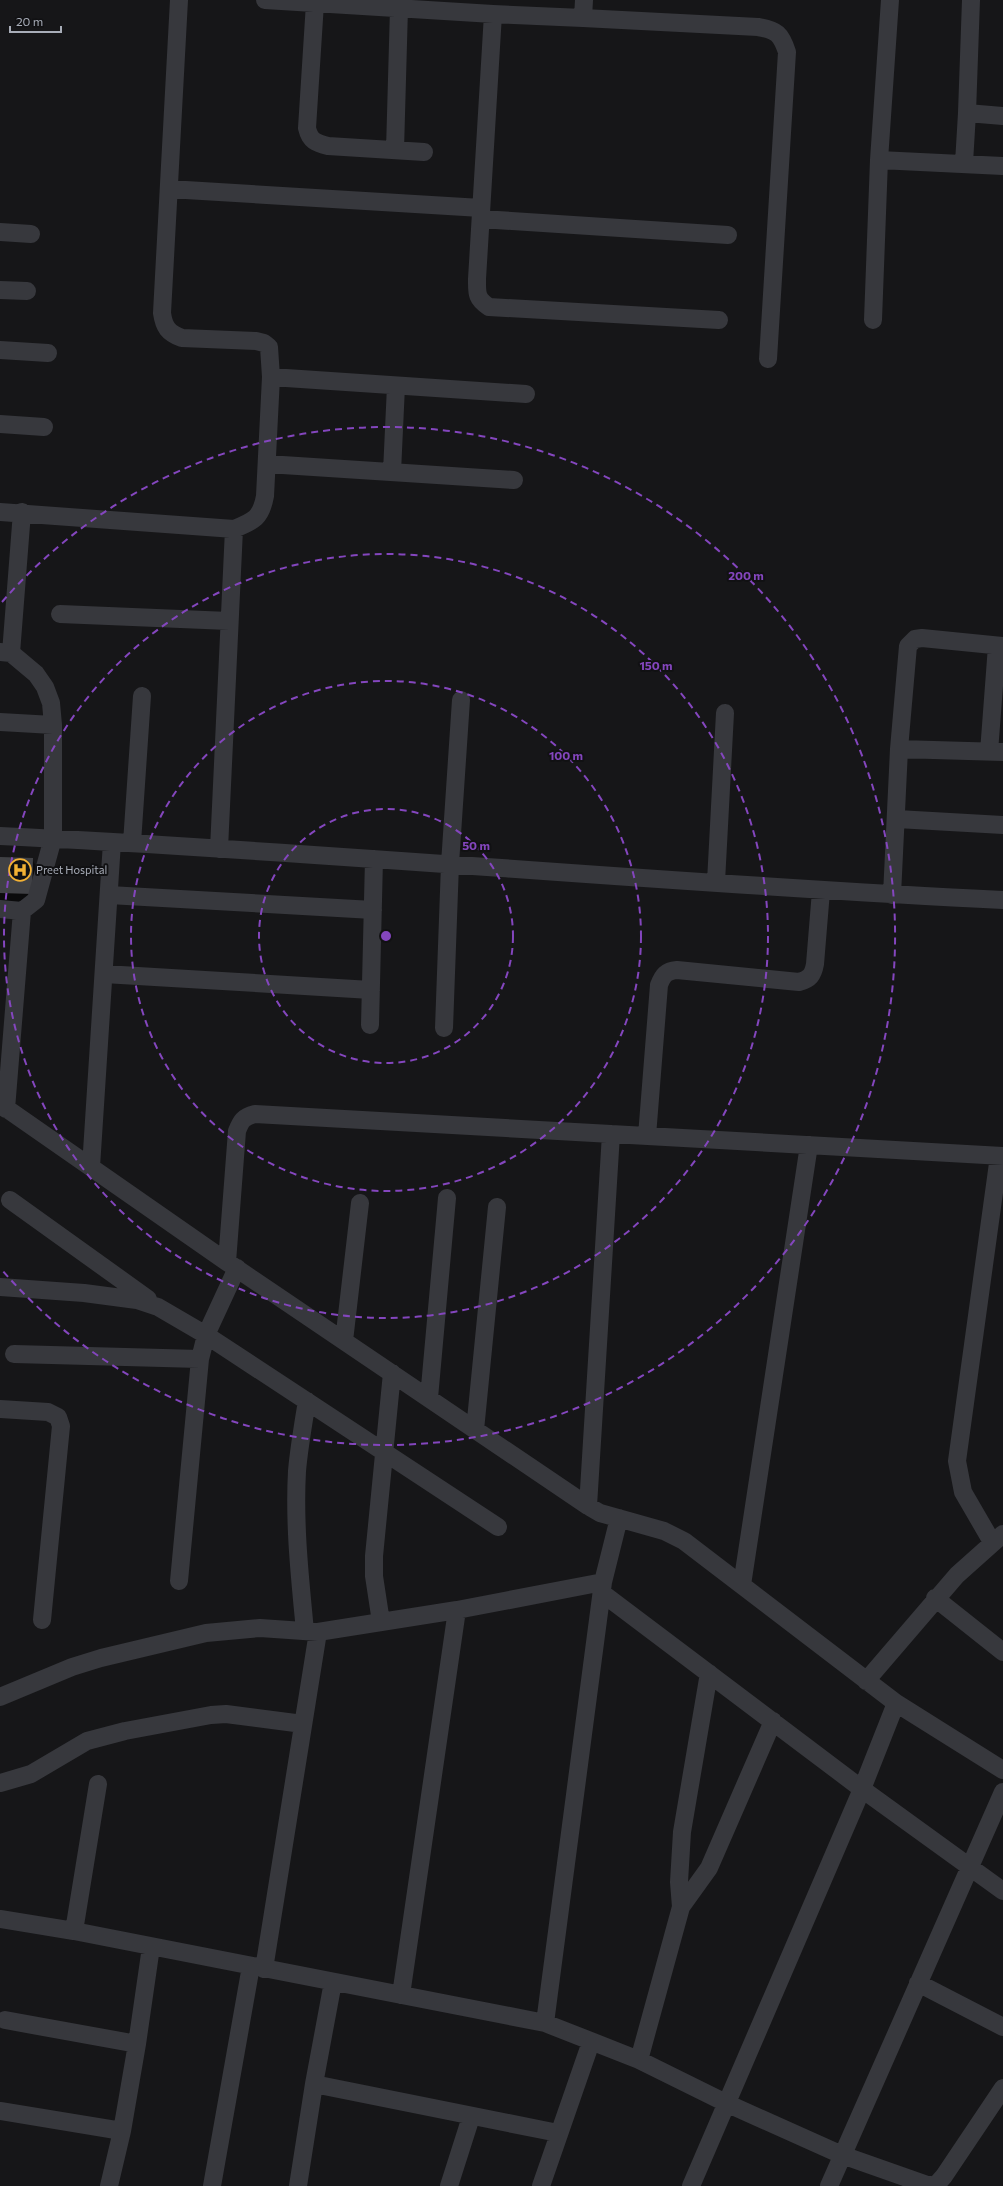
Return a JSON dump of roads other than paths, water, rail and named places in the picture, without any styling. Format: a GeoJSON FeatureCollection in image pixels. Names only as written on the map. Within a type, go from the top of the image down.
{"type":"FeatureCollection","features":[{"type":"Feature","properties":{"kind":"street"},"geometry":{"type":"LineString","coordinates":[[0,512],[22,512],[87,520],[234,529],[250,522],[262,509],[271,378],[269,347],[264,342],[182,338],[171,334],[164,325],[162,312],[179,0]]}},
{"type":"Feature","properties":{"kind":"street"},"geometry":{"type":"LineString","coordinates":[[265,0],[493,14],[584,9],[758,27],[773,30],[783,38],[787,52],[768,359]]}},
{"type":"Feature","properties":{"kind":"street"},"geometry":{"type":"LineString","coordinates":[[873,320],[879,160],[890,0]]}},
{"type":"Feature","properties":{"kind":"street"},"geometry":{"type":"LineString","coordinates":[[964,163],[972,0]]}},
{"type":"Feature","properties":{"kind":"street"},"geometry":{"type":"LineString","coordinates":[[315,3],[307,128],[309,137],[316,143],[328,146],[424,152]]}},
{"type":"Feature","properties":{"kind":"street"},"geometry":{"type":"LineString","coordinates":[[395,150],[399,8]]}},
{"type":"Feature","properties":{"kind":"street"},"geometry":{"type":"LineString","coordinates":[[493,14],[477,292],[481,302],[489,307],[719,320]]}},
{"type":"Feature","properties":{"kind":"street"},"geometry":{"type":"LineString","coordinates":[[967,113],[1003,116]]}},
{"type":"Feature","properties":{"kind":"street"},"geometry":{"type":"LineString","coordinates":[[879,160],[1003,166]]}},
{"type":"Feature","properties":{"kind":"street"},"geometry":{"type":"LineString","coordinates":[[169,188],[481,213],[728,235]]}},
{"type":"Feature","properties":{"kind":"street"},"geometry":{"type":"LineString","coordinates":[[0,232],[31,234]]}},
{"type":"Feature","properties":{"kind":"street"},"geometry":{"type":"LineString","coordinates":[[0,290],[27,291]]}},
{"type":"Feature","properties":{"kind":"street"},"geometry":{"type":"LineString","coordinates":[[0,350],[48,353]]}},
{"type":"Feature","properties":{"kind":"street"},"geometry":{"type":"LineString","coordinates":[[271,378],[526,394]]}},
{"type":"Feature","properties":{"kind":"street"},"geometry":{"type":"LineString","coordinates":[[392,472],[396,386]]}},
{"type":"Feature","properties":{"kind":"street"},"geometry":{"type":"LineString","coordinates":[[0,424],[44,427]]}},
{"type":"Feature","properties":{"kind":"street"},"geometry":{"type":"LineString","coordinates":[[266,464],[514,480]]}},
{"type":"Feature","properties":{"kind":"street"},"geometry":{"type":"LineString","coordinates":[[0,909],[22,911],[36,900],[53,838],[53,724],[50,703],[45,686],[36,674],[6,652],[22,512]]}},
{"type":"Feature","properties":{"kind":"street"},"geometry":{"type":"LineString","coordinates":[[219,849],[234,529]]}},
{"type":"Feature","properties":{"kind":"street"},"geometry":{"type":"LineString","coordinates":[[60,614],[229,621]]}},
{"type":"Feature","properties":{"kind":"street"},"geometry":{"type":"LineString","coordinates":[[892,895],[897,819],[899,749],[906,655],[908,646],[915,639],[1000,646],[996,752],[899,749]]}},
{"type":"Feature","properties":{"kind":"street"},"geometry":{"type":"LineString","coordinates":[[132,843],[142,696]]}},
{"type":"Feature","properties":{"kind":"street"},"geometry":{"type":"LineString","coordinates":[[444,1028],[450,864],[461,700]]}},
{"type":"Feature","properties":{"kind":"street"},"geometry":{"type":"LineString","coordinates":[[716,882],[725,713]]}},
{"type":"Feature","properties":{"kind":"street"},"geometry":{"type":"LineString","coordinates":[[0,722],[53,724]]}},
{"type":"Feature","properties":{"kind":"street"},"geometry":{"type":"LineString","coordinates":[[897,819],[1003,826]]}},
{"type":"Feature","properties":{"kind":"street"},"geometry":{"type":"LineString","coordinates":[[0,836],[53,838],[450,864],[716,882],[821,891],[1003,900]]}},
{"type":"Feature","properties":{"kind":"street"},"geometry":{"type":"LineString","coordinates":[[91,1167],[112,842]]}},
{"type":"Feature","properties":{"kind":"street"},"geometry":{"type":"LineString","coordinates":[[370,1025],[374,859]]}},
{"type":"Feature","properties":{"kind":"street"},"geometry":{"type":"LineString","coordinates":[[647,1136],[659,985],[663,976],[668,971],[677,970],[799,982],[808,979],[813,974],[815,964],[821,891]]}},
{"type":"Feature","properties":{"kind":"street"},"geometry":{"type":"LineString","coordinates":[[109,894],[373,910]]}},
{"type":"Feature","properties":{"kind":"street"},"geometry":{"type":"LineString","coordinates":[[22,911],[3,1106],[232,1265],[588,1506],[600,1513],[664,1531],[684,1541],[896,1703],[1003,1770]]}},
{"type":"Feature","properties":{"kind":"street"},"geometry":{"type":"LineString","coordinates":[[104,974],[371,990]]}},
{"type":"Feature","properties":{"kind":"street"},"geometry":{"type":"LineString","coordinates":[[180,1581],[200,1359],[206,1335],[232,1265],[237,1131],[240,1122],[246,1116],[254,1114],[1001,1156],[957,1461],[963,1492],[997,1538],[935,1598],[866,1681]]}},
{"type":"Feature","properties":{"kind":"street"},"geometry":{"type":"LineString","coordinates":[[588,1506],[611,1134]]}},
{"type":"Feature","properties":{"kind":"street"},"geometry":{"type":"LineString","coordinates":[[742,1585],[809,1145]]}},
{"type":"Feature","properties":{"kind":"street"},"geometry":{"type":"LineString","coordinates":[[429,1398],[447,1198]]}},
{"type":"Feature","properties":{"kind":"street"},"geometry":{"type":"LineString","coordinates":[[10,1200],[158,1307],[206,1335],[498,1527]]}},
{"type":"Feature","properties":{"kind":"street"},"geometry":{"type":"LineString","coordinates":[[344,1341],[360,1203]]}},
{"type":"Feature","properties":{"kind":"street"},"geometry":{"type":"LineString","coordinates":[[475,1430],[497,1207]]}},
{"type":"Feature","properties":{"kind":"street"},"geometry":{"type":"LineString","coordinates":[[0,1287],[116,1296],[137,1300],[158,1307]]}},
{"type":"Feature","properties":{"kind":"street"},"geometry":{"type":"LineString","coordinates":[[14,1354],[200,1359]]}},
{"type":"Feature","properties":{"kind":"street"},"geometry":{"type":"LineString","coordinates":[[381,1622],[374,1576],[374,1556],[383,1452],[392,1373]]}},
{"type":"Feature","properties":{"kind":"street"},"geometry":{"type":"LineString","coordinates":[[212,2186],[257,1967],[303,1724],[311,1631],[298,1551],[296,1495],[300,1445],[307,1401]]}},
{"type":"Feature","properties":{"kind":"street"},"geometry":{"type":"LineString","coordinates":[[0,1409],[48,1412],[58,1417],[61,1426],[42,1620]]}},
{"type":"Feature","properties":{"kind":"street"},"geometry":{"type":"LineString","coordinates":[[545,2023],[603,1588],[620,1518]]}},
{"type":"Feature","properties":{"kind":"street"},"geometry":{"type":"LineString","coordinates":[[0,1697],[72,1667],[101,1658],[206,1633],[242,1628],[311,1631],[381,1622],[603,1588],[709,1673],[862,1789],[1003,1891]]}},
{"type":"Feature","properties":{"kind":"street"},"geometry":{"type":"LineString","coordinates":[[935,1598],[1003,1652]]}},
{"type":"Feature","properties":{"kind":"street"},"geometry":{"type":"LineString","coordinates":[[401,1995],[457,1610]]}},
{"type":"Feature","properties":{"kind":"street"},"geometry":{"type":"LineString","coordinates":[[639,2060],[681,1907],[679,1882],[682,1832],[709,1673]]}},
{"type":"Feature","properties":{"kind":"street"},"geometry":{"type":"LineString","coordinates":[[691,2186],[862,1789],[896,1703]]}},
{"type":"Feature","properties":{"kind":"street"},"geometry":{"type":"LineString","coordinates":[[0,1783],[31,1774],[86,1742],[125,1731],[218,1714],[241,1715],[303,1724]]}},
{"type":"Feature","properties":{"kind":"street"},"geometry":{"type":"LineString","coordinates":[[681,1907],[709,1868],[773,1721]]}},
{"type":"Feature","properties":{"kind":"street"},"geometry":{"type":"LineString","coordinates":[[74,1931],[98,1784]]}},
{"type":"Feature","properties":{"kind":"street"},"geometry":{"type":"LineString","coordinates":[[829,2186],[1003,1792]]}},
{"type":"Feature","properties":{"kind":"street"},"geometry":{"type":"LineString","coordinates":[[0,1919],[74,1931],[545,2023],[639,2060],[726,2103],[842,2155],[930,2186],[937,2184],[1003,2088]]}},
{"type":"Feature","properties":{"kind":"street"},"geometry":{"type":"LineString","coordinates":[[109,2186],[122,2130],[137,2044],[151,1946]]}},
{"type":"Feature","properties":{"kind":"street"},"geometry":{"type":"LineString","coordinates":[[298,2186],[314,2084],[333,1982]]}},
{"type":"Feature","properties":{"kind":"street"},"geometry":{"type":"LineString","coordinates":[[918,1983],[1003,2027]]}},
{"type":"Feature","properties":{"kind":"street"},"geometry":{"type":"LineString","coordinates":[[6,2020],[137,2044]]}},
{"type":"Feature","properties":{"kind":"street"},"geometry":{"type":"LineString","coordinates":[[541,2186],[558,2133],[591,2042]]}},
{"type":"Feature","properties":{"kind":"street"},"geometry":{"type":"LineString","coordinates":[[314,2084],[471,2117],[558,2133]]}},
{"type":"Feature","properties":{"kind":"street"},"geometry":{"type":"LineString","coordinates":[[0,2112],[122,2130]]}},
{"type":"Feature","properties":{"kind":"street"},"geometry":{"type":"LineString","coordinates":[[449,2186],[471,2117]]}},
{"type":"Feature","properties":{"kind":"place","name":"Preet Hospital"},"geometry":{"type":"Point","coordinates":[20,870]}}]}
